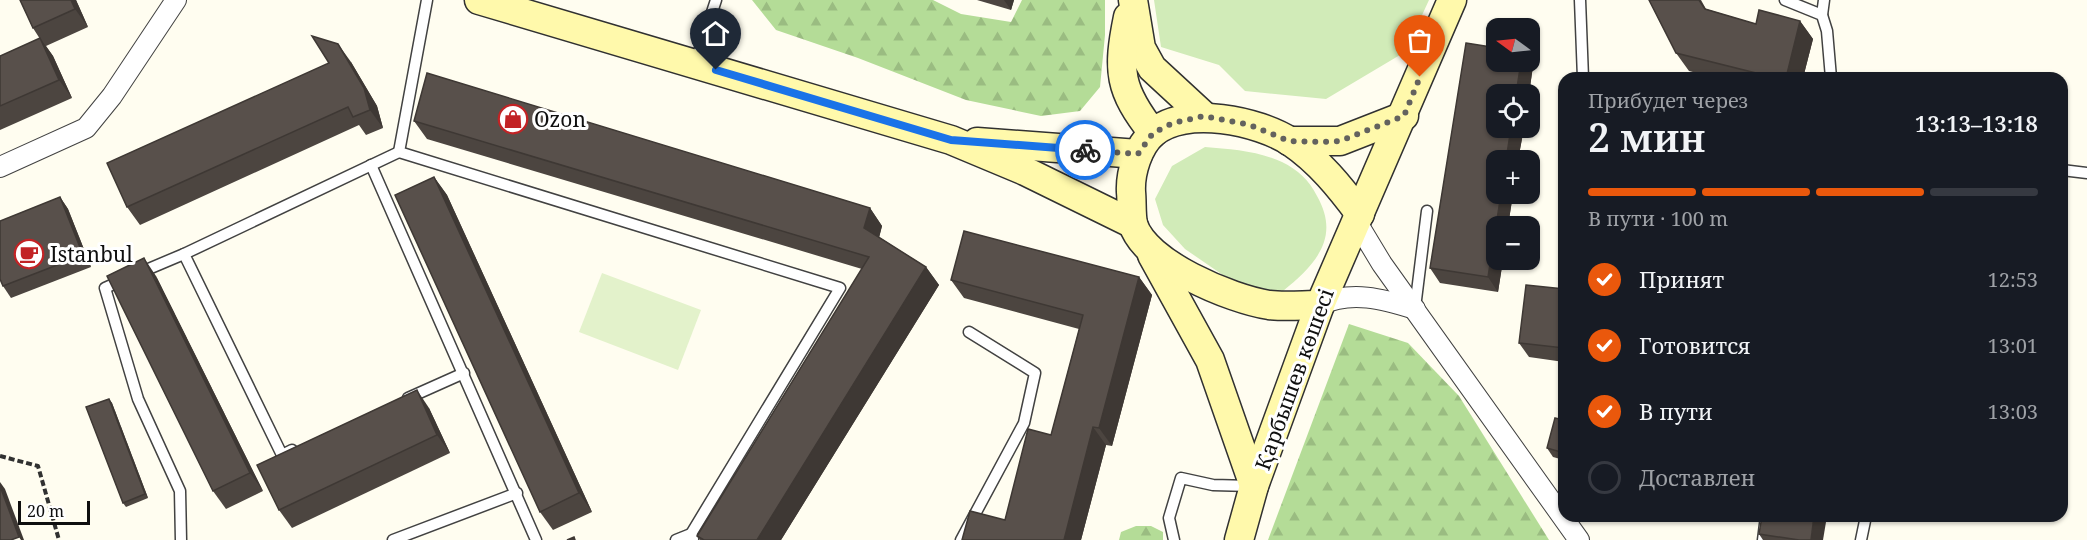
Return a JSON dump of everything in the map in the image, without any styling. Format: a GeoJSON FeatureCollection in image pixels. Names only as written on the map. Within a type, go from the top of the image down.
{"type":"FeatureCollection","features":[{"type":"Feature","properties":{"kind":"main road"},"geometry":{"type":"LineString","coordinates":[[479,0],[951,140],[1025,171],[1133,224]]}},
{"type":"Feature","properties":{"kind":"main road"},"geometry":{"type":"LineString","coordinates":[[1132,0],[1141,48],[1152,68],[1204,116]]}},
{"type":"Feature","properties":{"kind":"main road"},"geometry":{"type":"LineString","coordinates":[[1132,0],[1123,44],[1122,79],[1145,144]]}},
{"type":"Feature","properties":{"kind":"main road","name":"Қарбышев көшесі"},"geometry":{"type":"LineString","coordinates":[[1239,540],[1254,486],[1320,305],[1404,116],[1452,0]]}},
{"type":"Feature","properties":{"kind":"main road"},"geometry":{"type":"LineString","coordinates":[[1254,486],[1210,360],[1133,224],[1131,187],[1145,144],[1173,123],[1204,116],[1250,125],[1289,141],[1337,183],[1358,218]]}},
{"type":"Feature","properties":{"kind":"main road"},"geometry":{"type":"LineString","coordinates":[[1289,141],[1340,141],[1404,116]]}},
{"type":"Feature","properties":{"kind":"main road"},"geometry":{"type":"LineString","coordinates":[[951,140],[1145,144]]}},
{"type":"Feature","properties":{"kind":"main road"},"geometry":{"type":"LineString","coordinates":[[1148,248],[1192,279],[1229,295],[1270,305],[1320,305]]}},
{"type":"Feature","properties":{"kind":"street"},"geometry":{"type":"LineString","coordinates":[[0,167],[86,128],[112,96],[176,0]]}},
{"type":"Feature","properties":{"kind":"street"},"geometry":{"type":"LineString","coordinates":[[1358,218],[1382,264],[1558,510]]}},
{"type":"Feature","properties":{"kind":"street"},"geometry":{"type":"LineString","coordinates":[[1320,305],[1345,297],[1373,297],[1415,309]]}},
{"type":"Feature","properties":{"kind":"street"},"geometry":{"type":"LineString","coordinates":[[1566,522],[1579,540]]}},
{"type":"Feature","properties":{"kind":"lane"},"geometry":{"type":"LineString","coordinates":[[399,152],[427,0]]}},
{"type":"Feature","properties":{"kind":"lane"},"geometry":{"type":"LineString","coordinates":[[695,64],[716,0]]}},
{"type":"Feature","properties":{"kind":"lane"},"geometry":{"type":"LineString","coordinates":[[1580,0],[1583,72]]}},
{"type":"Feature","properties":{"kind":"lane"},"geometry":{"type":"LineString","coordinates":[[1785,0],[1822,15]]}},
{"type":"Feature","properties":{"kind":"lane"},"geometry":{"type":"LineString","coordinates":[[1824,0],[1822,15],[1827,31],[1830,72]]}},
{"type":"Feature","properties":{"kind":"lane"},"geometry":{"type":"LineString","coordinates":[[181,540],[180,491],[138,399],[105,288],[184,254],[399,152],[840,288],[692,537],[676,540]]}},
{"type":"Feature","properties":{"kind":"lane"},"geometry":{"type":"LineString","coordinates":[[371,165],[536,540]]}},
{"type":"Feature","properties":{"kind":"lane"},"geometry":{"type":"LineString","coordinates":[[2068,171],[2087,173]]}},
{"type":"Feature","properties":{"kind":"lane"},"geometry":{"type":"LineString","coordinates":[[1415,309],[1427,211]]}},
{"type":"Feature","properties":{"kind":"lane"},"geometry":{"type":"LineString","coordinates":[[184,254],[282,455],[303,445]]}},
{"type":"Feature","properties":{"kind":"lane"},"geometry":{"type":"LineString","coordinates":[[962,540],[1024,423],[1035,373],[969,332]]}},
{"type":"Feature","properties":{"kind":"lane"},"geometry":{"type":"LineString","coordinates":[[399,402],[464,373]]}},
{"type":"Feature","properties":{"kind":"lane"},"geometry":{"type":"LineString","coordinates":[[1174,540],[1169,518],[1181,478],[1213,485],[1254,486]]}},
{"type":"Feature","properties":{"kind":"lane"},"geometry":{"type":"LineString","coordinates":[[393,540],[517,493]]}},
{"type":"Feature","properties":{"kind":"lane"},"geometry":{"type":"LineString","coordinates":[[1762,540],[1765,522]]}},
{"type":"Feature","properties":{"kind":"lane"},"geometry":{"type":"LineString","coordinates":[[1861,540],[1865,522]]}},
{"type":"Feature","properties":{"kind":"path"},"geometry":{"type":"LineString","coordinates":[[0,456],[38,466],[59,540]]}},
{"type":"Feature","properties":{"kind":"green space"},"geometry":{"type":"Polygon","coordinates":[[[752,0],[933,0],[961,14],[1011,22],[1022,0],[1105,0],[1105,35],[1100,87],[1080,111],[1041,116],[966,100],[858,58],[776,30],[752,0]]]}},
{"type":"Feature","properties":{"kind":"green space"},"geometry":{"type":"Polygon","coordinates":[[[1154,0],[1429,0],[1405,52],[1326,99],[1245,91],[1219,65],[1161,47],[1154,0]]]}},
{"type":"Feature","properties":{"kind":"green space"},"geometry":{"type":"Polygon","coordinates":[[[1205,147],[1254,153],[1273,158],[1293,168],[1310,185],[1317,196],[1324,211],[1325,238],[1314,261],[1283,291],[1262,292],[1233,282],[1185,249],[1163,225],[1155,199],[1172,166],[1205,147]]]}},
{"type":"Feature","properties":{"kind":"green space"},"geometry":{"type":"Polygon","coordinates":[[[602,273],[701,310],[678,370],[579,332],[602,273]]]}},
{"type":"Feature","properties":{"kind":"green space"},"geometry":{"type":"Polygon","coordinates":[[[1349,324],[1408,343],[1459,396],[1549,540],[1268,540],[1349,324]]]}},
{"type":"Feature","properties":{"kind":"green space"},"geometry":{"type":"Polygon","coordinates":[[[1136,526],[1151,526],[1163,532],[1163,540],[1119,540],[1121,532],[1136,526]]]}},
{"type":"Feature","properties":{"kind":"building"},"geometry":{"type":"Polygon","coordinates":[[[20,0],[71,0],[75,9],[33,28],[20,0]]]}},
{"type":"Feature","properties":{"kind":"building"},"geometry":{"type":"Polygon","coordinates":[[[1649,0],[1699,0],[1705,9],[1756,24],[1759,10],[1800,21],[1787,72],[1752,72],[1676,53],[1649,0]]]}},
{"type":"Feature","properties":{"kind":"building"},"geometry":{"type":"Polygon","coordinates":[[[312,36],[338,44],[364,88],[370,110],[353,117],[348,107],[127,207],[107,163],[329,63],[312,36]]]}},
{"type":"Feature","properties":{"kind":"building"},"geometry":{"type":"Polygon","coordinates":[[[40,38],[59,80],[0,106],[0,56],[40,38]]]}},
{"type":"Feature","properties":{"kind":"building"},"geometry":{"type":"Polygon","coordinates":[[[1466,43],[1486,46],[1486,72],[1519,72],[1518,84],[1486,84],[1486,138],[1509,138],[1508,150],[1486,150],[1486,204],[1499,204],[1498,216],[1486,216],[1488,277],[1430,268],[1466,43]]]}},
{"type":"Feature","properties":{"kind":"building"},"geometry":{"type":"Polygon","coordinates":[[[427,73],[870,208],[864,228],[926,267],[757,540],[704,540],[697,536],[869,257],[414,121],[427,73]]]}},
{"type":"Feature","properties":{"kind":"building"},"geometry":{"type":"Polygon","coordinates":[[[434,177],[579,493],[540,512],[395,195],[434,177]]]}},
{"type":"Feature","properties":{"kind":"building"},"geometry":{"type":"Polygon","coordinates":[[[60,197],[83,255],[3,286],[0,279],[0,221],[60,197]]]}},
{"type":"Feature","properties":{"kind":"building"},"geometry":{"type":"Polygon","coordinates":[[[964,231],[1139,277],[1099,428],[1093,427],[1064,540],[962,540],[970,511],[1005,520],[1028,429],[1051,435],[1083,315],[951,280],[964,231]]]}},
{"type":"Feature","properties":{"kind":"building"},"geometry":{"type":"Polygon","coordinates":[[[144,258],[250,473],[213,491],[107,276],[144,258]]]}},
{"type":"Feature","properties":{"kind":"building"},"geometry":{"type":"Polygon","coordinates":[[[1526,285],[1558,288],[1558,347],[1519,343],[1526,285]]]}},
{"type":"Feature","properties":{"kind":"building"},"geometry":{"type":"Polygon","coordinates":[[[417,390],[437,435],[279,510],[257,465],[417,390]]]}},
{"type":"Feature","properties":{"kind":"building"},"geometry":{"type":"Polygon","coordinates":[[[109,399],[145,494],[123,503],[86,407],[109,399]]]}},
{"type":"Feature","properties":{"kind":"building"},"geometry":{"type":"Polygon","coordinates":[[[1555,418],[1558,419],[1558,451],[1547,448],[1555,418]]]}},
{"type":"Feature","properties":{"kind":"building"},"geometry":{"type":"Polygon","coordinates":[[[0,486],[19,537],[11,540],[0,540],[0,486]]]}},
{"type":"Feature","properties":{"kind":"building"},"geometry":{"type":"Polygon","coordinates":[[[1761,522],[1813,522],[1811,540],[1759,534],[1761,522]]]}},
{"type":"Feature","properties":{"kind":"way so far"},"geometry":{"type":"LineString","coordinates":[[1085,150],[1138,154],[1153,133],[1173,123],[1204,116],[1250,125],[1289,141],[1340,141],[1404,116],[1420,77]]}},
{"type":"Feature","properties":{"kind":"place","name":"Ozon"},"geometry":{"type":"Point","coordinates":[513,119]}},
{"type":"Feature","properties":{"kind":"place","name":"Istanbul"},"geometry":{"type":"Point","coordinates":[29,254]}},
{"type":"Feature","properties":{"kind":"route"},"geometry":{"type":"LineString","coordinates":[[716,70],[951,140],[1085,150]]}}]}
